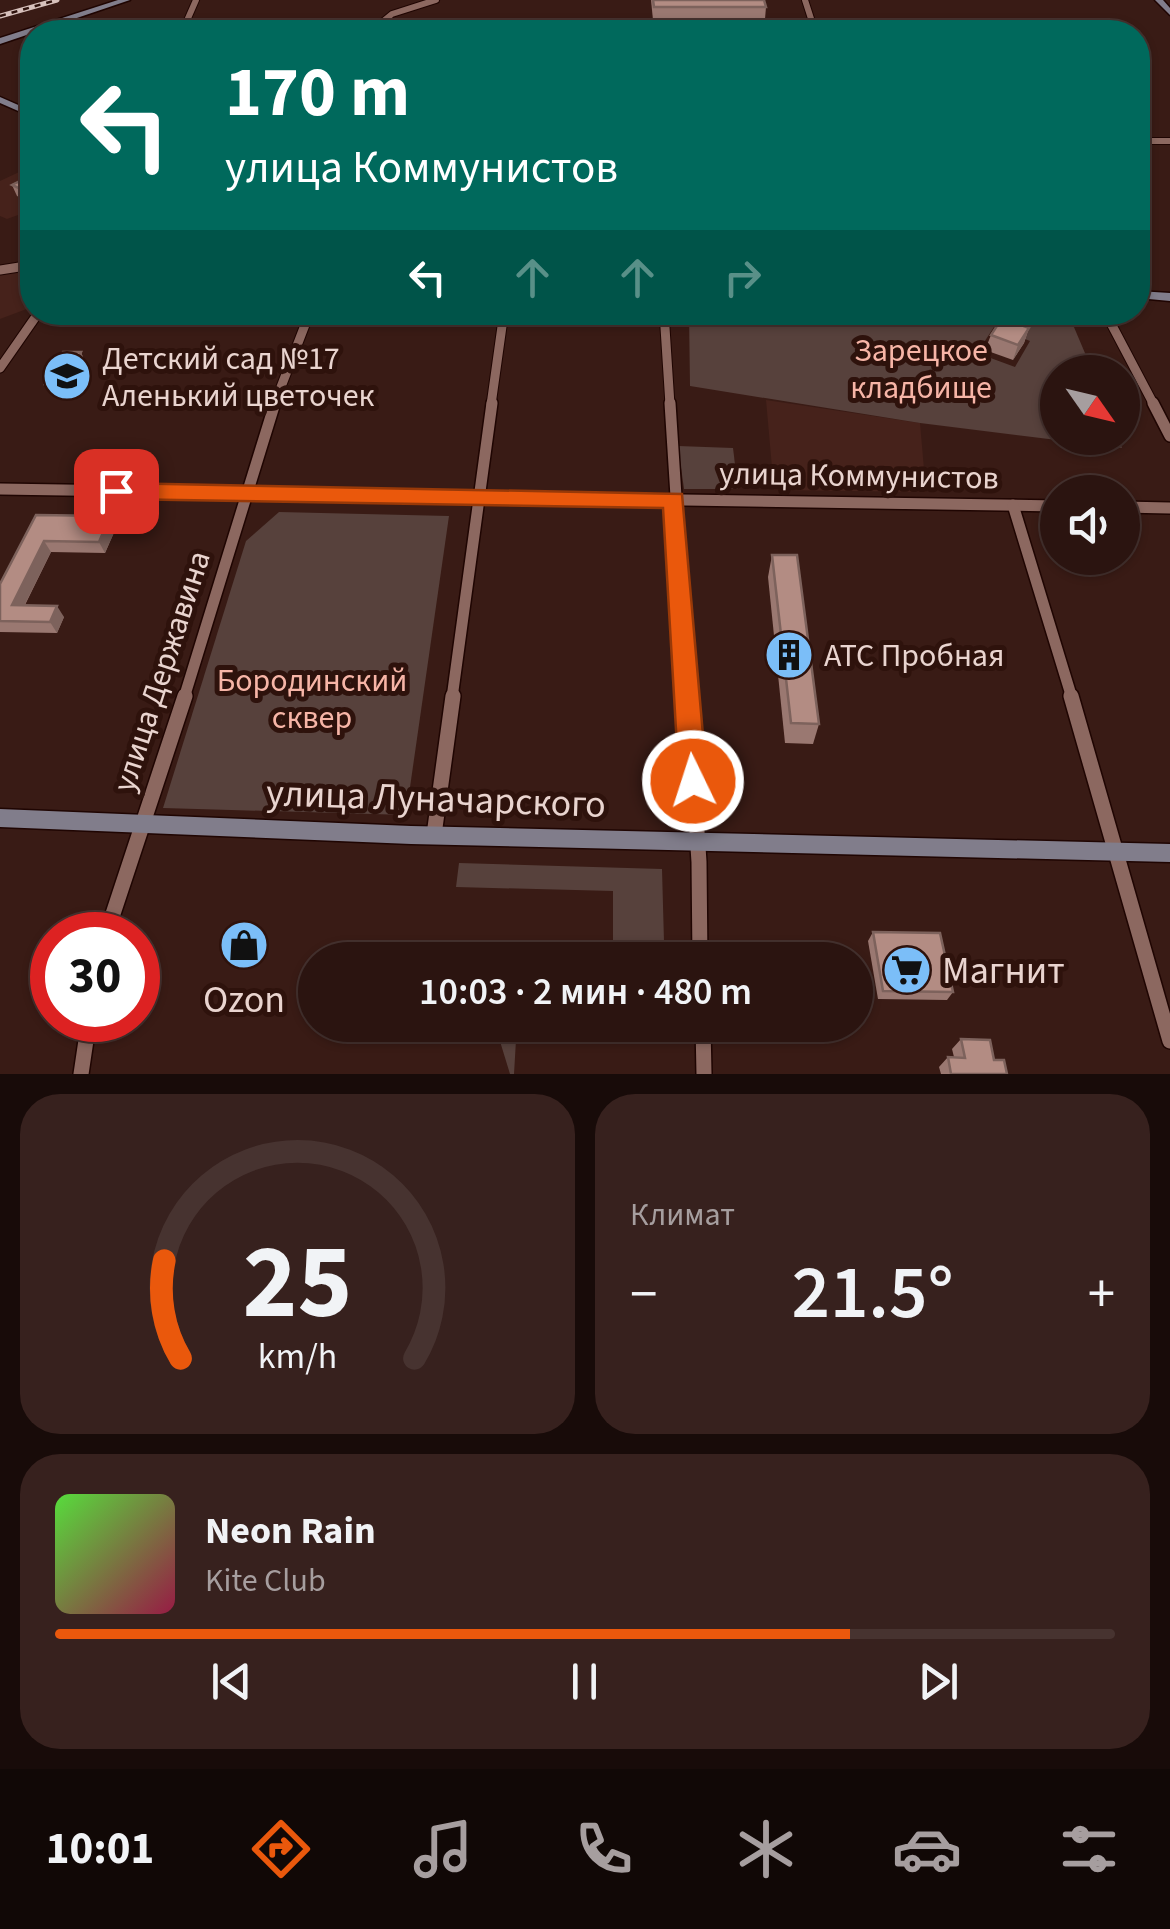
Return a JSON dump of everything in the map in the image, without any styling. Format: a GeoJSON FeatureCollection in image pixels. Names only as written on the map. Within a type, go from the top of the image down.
{"type":"FeatureCollection","features":[{"type":"Feature","properties":{"kind":"street"},"geometry":{"type":"LineString","coordinates":[[66,20],[126,0]]}},
{"type":"Feature","properties":{"kind":"street"},"geometry":{"type":"LineString","coordinates":[[388,20],[408,7],[436,0]]}},
{"type":"Feature","properties":{"kind":"street"},"geometry":{"type":"LineString","coordinates":[[1159,0],[1170,13]]}},
{"type":"Feature","properties":{"kind":"street"},"geometry":{"type":"LineString","coordinates":[[0,368],[30,325]]}},
{"type":"Feature","properties":{"kind":"street","name":"улица Державина"},"geometry":{"type":"LineString","coordinates":[[114,912],[230,559],[245,494],[278,388],[305,325]]}},
{"type":"Feature","properties":{"kind":"street"},"geometry":{"type":"LineString","coordinates":[[434,835],[502,325]]}},
{"type":"Feature","properties":{"kind":"street"},"geometry":{"type":"LineString","coordinates":[[665,325],[697,842],[700,942]]}},
{"type":"Feature","properties":{"kind":"street"},"geometry":{"type":"LineString","coordinates":[[1113,325],[1170,436]]}},
{"type":"Feature","properties":{"kind":"street","name":"улица Коммунистов"},"geometry":{"type":"LineString","coordinates":[[0,489],[1040,506]]}},
{"type":"Feature","properties":{"kind":"street"},"geometry":{"type":"LineString","coordinates":[[1012,505],[1118,852],[1170,1041]]}},
{"type":"Feature","properties":{"kind":"street"},"geometry":{"type":"LineString","coordinates":[[1140,507],[1170,508]]}},
{"type":"Feature","properties":{"kind":"street","name":"улица Луначарского"},"geometry":{"type":"LineString","coordinates":[[0,818],[434,835],[1170,854]]}},
{"type":"Feature","properties":{"kind":"street"},"geometry":{"type":"LineString","coordinates":[[81,1074],[86,1042]]}},
{"type":"Feature","properties":{"kind":"street"},"geometry":{"type":"LineString","coordinates":[[703,1042],[704,1074]]}},
{"type":"Feature","properties":{"kind":"shaded area"},"geometry":{"type":"Polygon","coordinates":[[[20,172],[20,214],[7,219],[0,216],[0,181],[20,172]]]}},
{"type":"Feature","properties":{"kind":"shaded area"},"geometry":{"type":"Polygon","coordinates":[[[20,262],[20,312],[0,319],[0,265],[20,262]]]}},
{"type":"Feature","properties":{"kind":"shaded area"},"geometry":{"type":"Polygon","coordinates":[[[766,400],[920,423],[926,492],[774,490],[766,400]]]}},
{"type":"Feature","properties":{"kind":"green space","name":"Зарецкое кладбище"},"geometry":{"type":"Polygon","coordinates":[[[689,325],[1073,325],[1086,355],[1040,355],[1040,438],[690,386],[689,325]],[[994,327],[977,353],[1015,367],[1030,341],[994,327]]]}},
{"type":"Feature","properties":{"kind":"green space"},"geometry":{"type":"Polygon","coordinates":[[[678,446],[733,448],[738,489],[684,489],[678,446]]]}},
{"type":"Feature","properties":{"kind":"green space","name":"Бородинский сквер"},"geometry":{"type":"Polygon","coordinates":[[[279,512],[449,516],[406,815],[163,808],[246,541],[279,512]]]}},
{"type":"Feature","properties":{"kind":"green space"},"geometry":{"type":"Polygon","coordinates":[[[459,863],[662,869],[664,942],[613,940],[613,891],[456,887],[459,863]]]}},
{"type":"Feature","properties":{"kind":"green space"},"geometry":{"type":"Polygon","coordinates":[[[500,1042],[516,1042],[514,1074],[510,1074],[500,1042]]]}},
{"type":"Feature","properties":{"kind":"building"},"geometry":{"type":"Polygon","coordinates":[[[653,0],[764,0],[766,7],[654,7],[653,0]]]}},
{"type":"Feature","properties":{"kind":"building"},"geometry":{"type":"Polygon","coordinates":[[[997,325],[1029,328],[1018,345],[991,335],[997,325]]]}},
{"type":"Feature","properties":{"kind":"building"},"geometry":{"type":"Polygon","coordinates":[[[63,352],[81,352],[64,384],[45,384],[63,352]]]}},
{"type":"Feature","properties":{"kind":"building"},"geometry":{"type":"Polygon","coordinates":[[[36,515],[110,516],[99,542],[44,541],[12,605],[57,606],[50,622],[0,621],[0,584],[36,515]]]}},
{"type":"Feature","properties":{"kind":"building","name":"АТС Пробная"},"geometry":{"type":"Polygon","coordinates":[[[772,555],[797,555],[819,724],[791,723],[772,555]]]}},
{"type":"Feature","properties":{"kind":"building","name":"Магнит"},"geometry":{"type":"Polygon","coordinates":[[[873,932],[940,933],[953,992],[883,991],[873,932]]]}},
{"type":"Feature","properties":{"kind":"building"},"geometry":{"type":"Polygon","coordinates":[[[961,1039],[990,1040],[994,1060],[1004,1060],[1007,1074],[951,1074],[948,1057],[965,1058],[961,1039]]]}},
{"type":"Feature","properties":{"kind":"railway"},"geometry":{"type":"LineString","coordinates":[[0,16],[57,0]]}},
{"type":"Feature","properties":{"kind":"place","name":"Детский сад №17 Аленький цветочек"},"geometry":{"type":"Point","coordinates":[67,376]}},
{"type":"Feature","properties":{"kind":"place","name":"АТС Пробная"},"geometry":{"type":"Point","coordinates":[789,655]}},
{"type":"Feature","properties":{"kind":"place","name":"Ozon"},"geometry":{"type":"Point","coordinates":[244,945]}},
{"type":"Feature","properties":{"kind":"place","name":"Магнит"},"geometry":{"type":"Point","coordinates":[907,970]}},
{"type":"Feature","properties":{"kind":"route"},"geometry":{"type":"LineString","coordinates":[[116,491],[674,500],[693,781]]}}]}
